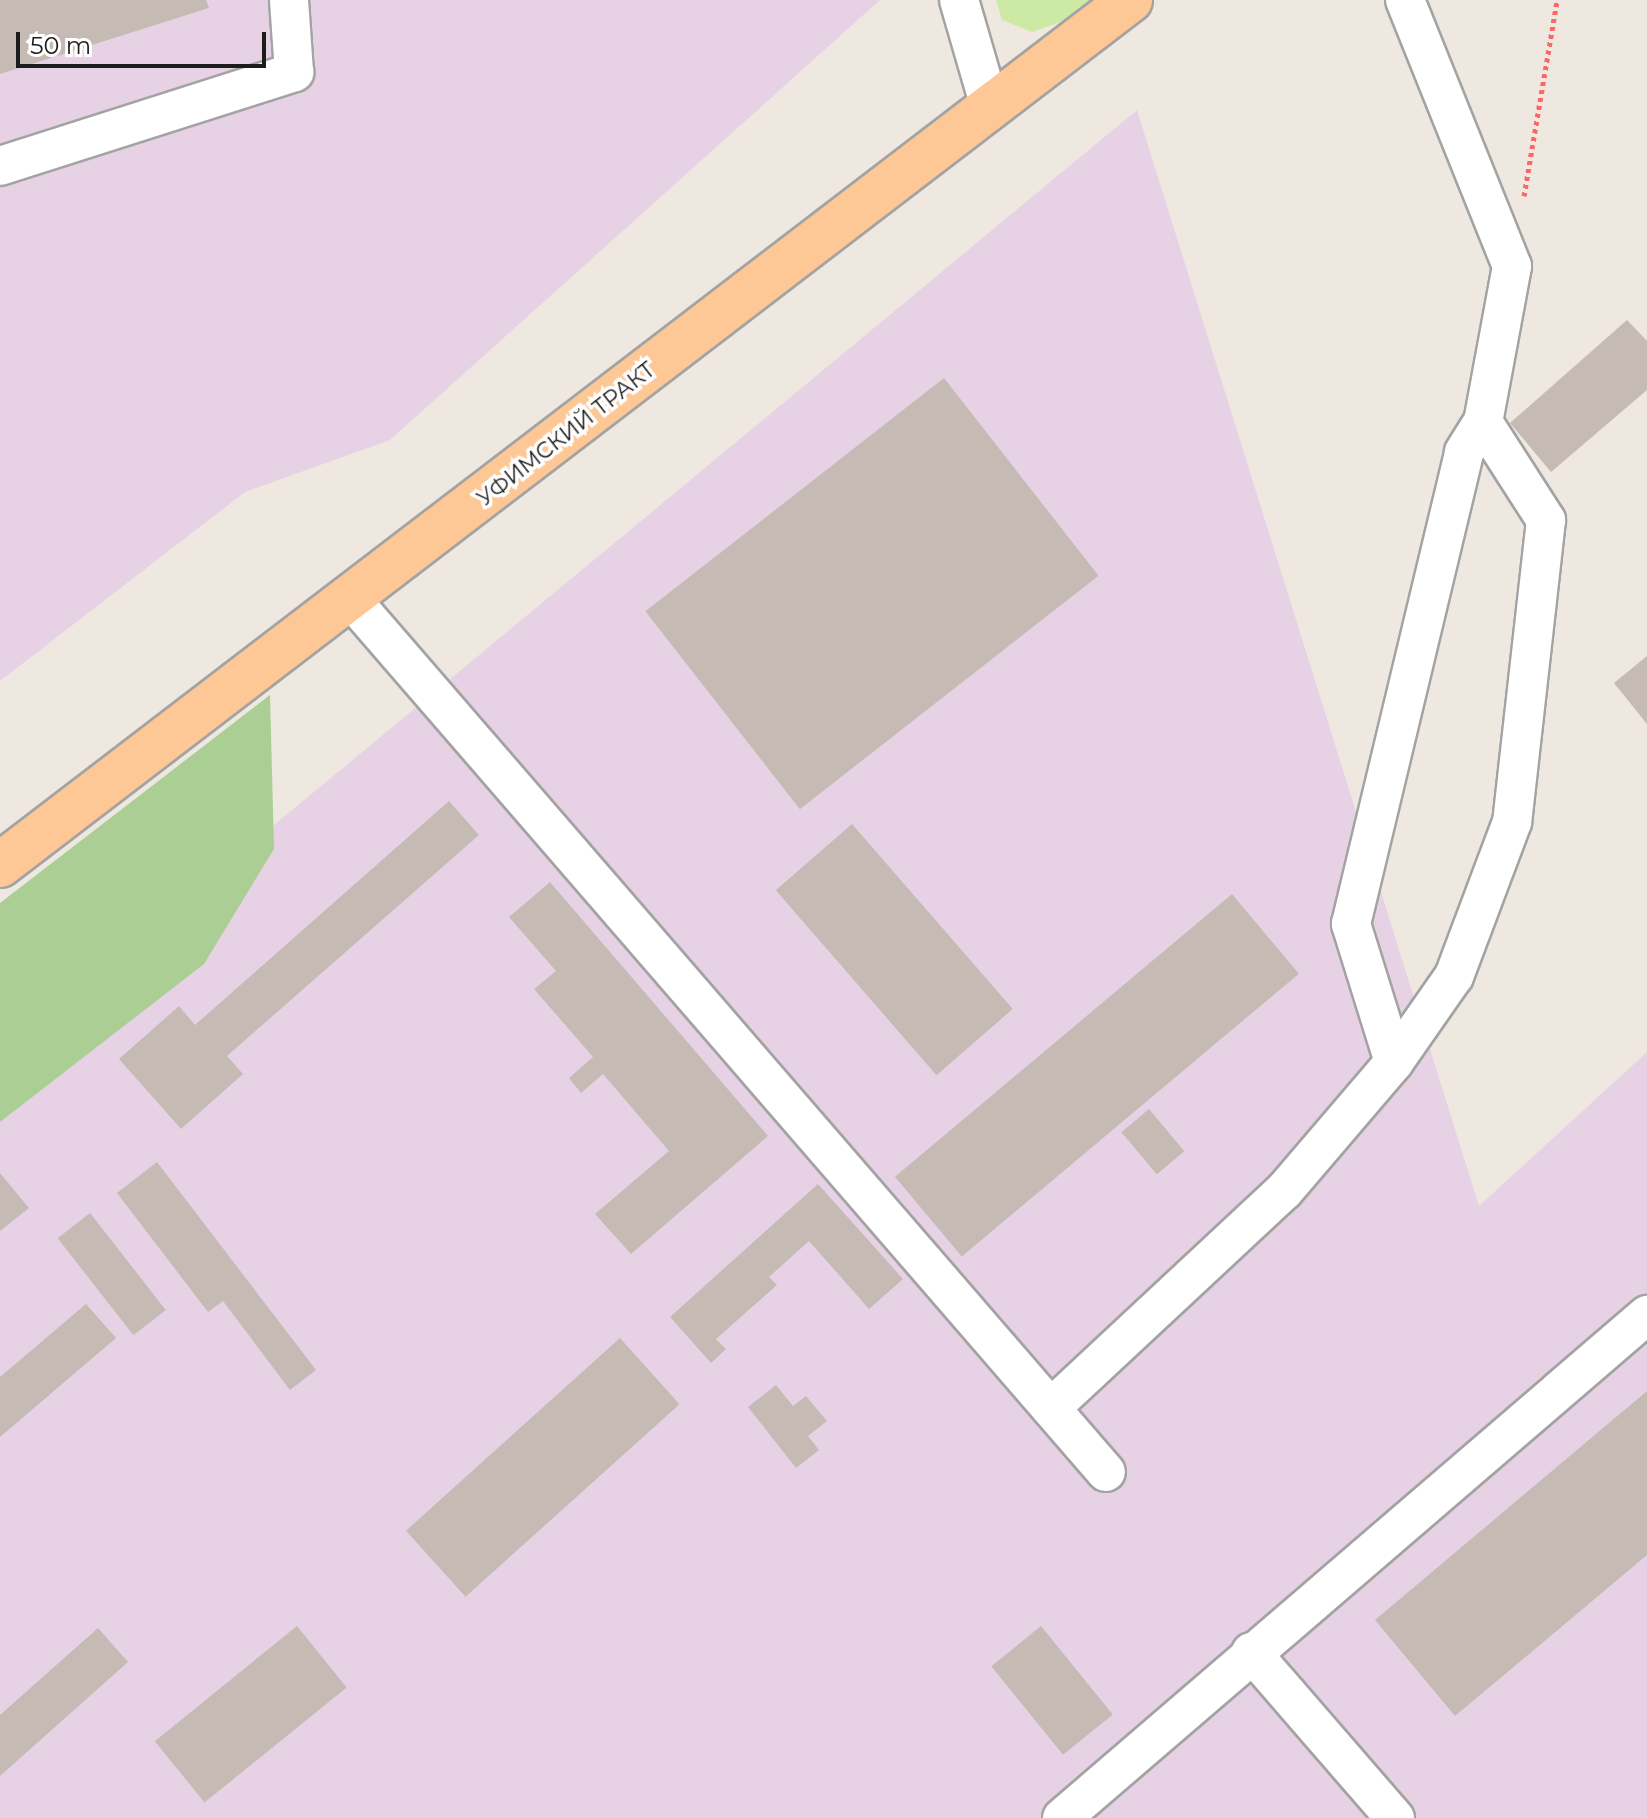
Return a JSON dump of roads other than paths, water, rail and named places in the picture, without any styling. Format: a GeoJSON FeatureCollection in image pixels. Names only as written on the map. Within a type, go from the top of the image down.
{"type":"FeatureCollection","features":[{"type":"Feature","properties":{"kind":"main road","name":"УФИМСКИЙ ТРАКТ"},"geometry":{"type":"LineString","coordinates":[[0,865],[1130,0]]}},
{"type":"Feature","properties":{"kind":"lane"},"geometry":{"type":"LineString","coordinates":[[0,166],[294,72],[289,0]]}},
{"type":"Feature","properties":{"kind":"lane"},"geometry":{"type":"LineString","coordinates":[[959,0],[990,107]]}},
{"type":"Feature","properties":{"kind":"lane"},"geometry":{"type":"LineString","coordinates":[[1394,1062],[1351,924],[1464,452],[1483,422],[1512,266],[1405,0]]}},
{"type":"Feature","properties":{"kind":"lane"},"geometry":{"type":"LineString","coordinates":[[1051,1408],[1284,1191],[1394,1062],[1454,976],[1512,822],[1546,520],[1483,422]]}},
{"type":"Feature","properties":{"kind":"lane"},"geometry":{"type":"LineString","coordinates":[[351,599],[1106,1472]]}},
{"type":"Feature","properties":{"kind":"lane"},"geometry":{"type":"LineString","coordinates":[[1062,1818],[1251,1652],[1647,1315]]}},
{"type":"Feature","properties":{"kind":"lane"},"geometry":{"type":"LineString","coordinates":[[1251,1652],[1395,1818]]}}]}
